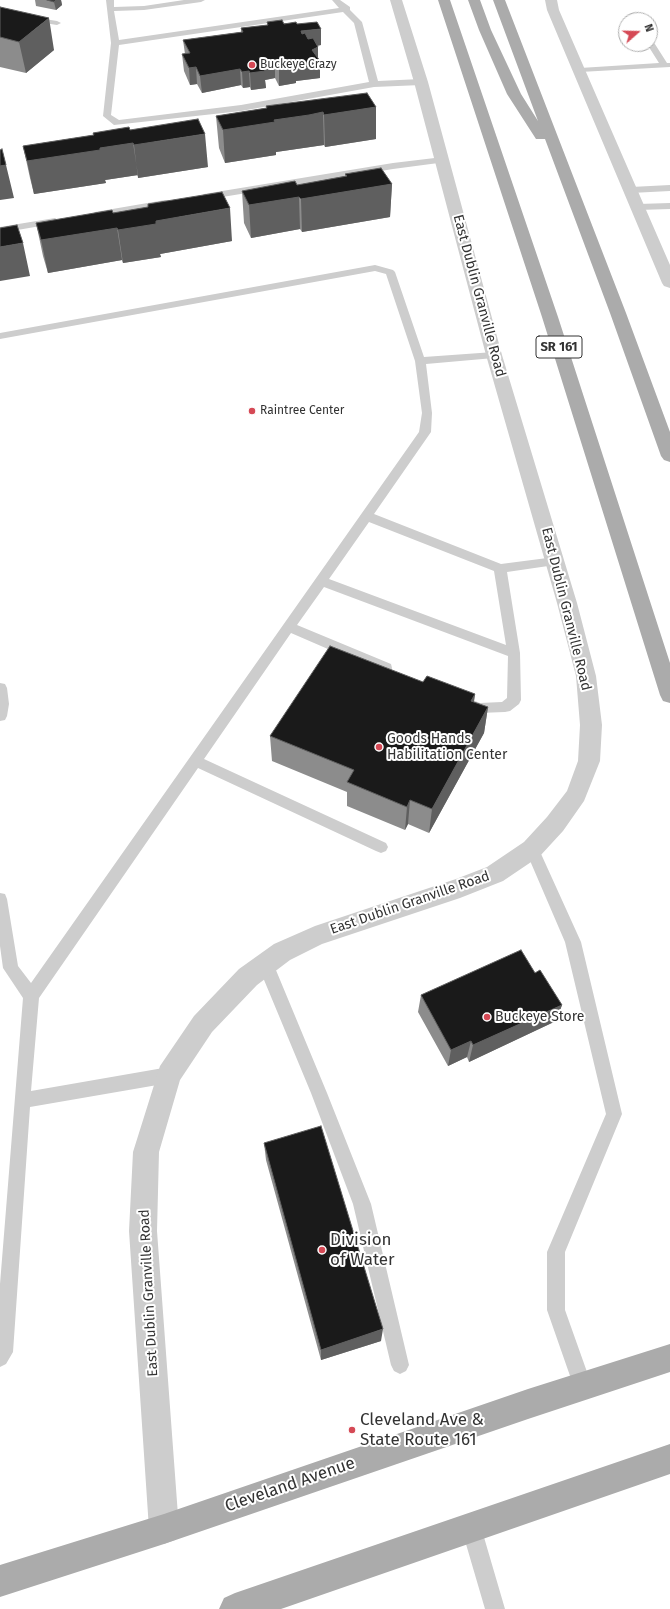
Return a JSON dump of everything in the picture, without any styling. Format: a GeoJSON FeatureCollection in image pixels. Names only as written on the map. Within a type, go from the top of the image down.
{"type":"FeatureCollection","features":[{"type":"Feature","properties":{"kind":"main road","name":"SR 161"},"geometry":{"type":"LineString","coordinates":[[444,0],[550,317],[670,695]]}},
{"type":"Feature","properties":{"kind":"main road"},"geometry":{"type":"LineString","coordinates":[[474,0],[485,30],[514,94],[564,172]]}},
{"type":"Feature","properties":{"kind":"main road"},"geometry":{"type":"LineString","coordinates":[[499,0],[618,313],[670,456]]}},
{"type":"Feature","properties":{"kind":"main road","name":"Cleveland Avenue"},"geometry":{"type":"LineString","coordinates":[[0,1582],[164,1529],[583,1386],[670,1358]]}},
{"type":"Feature","properties":{"kind":"main road"},"geometry":{"type":"LineString","coordinates":[[235,1609],[670,1459]]}},
{"type":"Feature","properties":{"kind":"street","name":"East Dublin Granville Road"},"geometry":{"type":"LineString","coordinates":[[164,1529],[143,1231],[146,1152],[169,1075],[203,1024],[248,977],[265,963],[282,952],[315,936],[460,888],[495,874],[532,849],[555,824],[576,795],[589,761],[591,725],[586,676],[555,561],[494,355],[443,160],[396,0]]}},
{"type":"Feature","properties":{"kind":"street"},"geometry":{"type":"LineString","coordinates":[[551,0],[553,10],[580,70],[670,284]]}},
{"type":"Feature","properties":{"kind":"lane"},"geometry":{"type":"LineString","coordinates":[[110,0],[115,43],[107,116],[117,123],[241,108],[374,84],[421,82]]}},
{"type":"Feature","properties":{"kind":"lane"},"geometry":{"type":"LineString","coordinates":[[110,9],[144,8],[201,0]]}},
{"type":"Feature","properties":{"kind":"lane"},"geometry":{"type":"LineString","coordinates":[[336,0],[347,9],[358,22],[374,84]]}},
{"type":"Feature","properties":{"kind":"lane"},"geometry":{"type":"LineString","coordinates":[[115,43],[347,9]]}},
{"type":"Feature","properties":{"kind":"lane"},"geometry":{"type":"LineString","coordinates":[[0,14],[57,23]]}},
{"type":"Feature","properties":{"kind":"lane"},"geometry":{"type":"LineString","coordinates":[[657,52],[667,65]]}},
{"type":"Feature","properties":{"kind":"lane"},"geometry":{"type":"LineString","coordinates":[[580,70],[667,65]]}},
{"type":"Feature","properties":{"kind":"lane"},"geometry":{"type":"LineString","coordinates":[[196,198],[393,166],[443,160]]}},
{"type":"Feature","properties":{"kind":"lane"},"geometry":{"type":"LineString","coordinates":[[631,190],[670,188]]}},
{"type":"Feature","properties":{"kind":"lane"},"geometry":{"type":"LineString","coordinates":[[86,216],[173,202]]}},
{"type":"Feature","properties":{"kind":"lane"},"geometry":{"type":"LineString","coordinates":[[638,208],[670,206]]}},
{"type":"Feature","properties":{"kind":"lane"},"geometry":{"type":"LineString","coordinates":[[0,230],[63,220]]}},
{"type":"Feature","properties":{"kind":"lane"},"geometry":{"type":"LineString","coordinates":[[0,336],[375,268],[390,272],[420,361],[427,413],[425,432],[31,996],[4,1352],[0,1358]]}},
{"type":"Feature","properties":{"kind":"lane"},"geometry":{"type":"LineString","coordinates":[[420,361],[494,355]]}},
{"type":"Feature","properties":{"kind":"lane"},"geometry":{"type":"LineString","coordinates":[[366,516],[500,568],[555,561]]}},
{"type":"Feature","properties":{"kind":"lane"},"geometry":{"type":"LineString","coordinates":[[457,698],[479,708],[506,708],[514,700],[514,653],[500,568]]}},
{"type":"Feature","properties":{"kind":"lane"},"geometry":{"type":"LineString","coordinates":[[321,581],[514,653]]}},
{"type":"Feature","properties":{"kind":"lane"},"geometry":{"type":"LineString","coordinates":[[289,627],[398,674]]}},
{"type":"Feature","properties":{"kind":"lane"},"geometry":{"type":"LineString","coordinates":[[0,688],[2,704],[0,716]]}},
{"type":"Feature","properties":{"kind":"lane"},"geometry":{"type":"LineString","coordinates":[[195,761],[381,846]]}},
{"type":"Feature","properties":{"kind":"lane"},"geometry":{"type":"LineString","coordinates":[[532,849],[573,942],[614,1114],[556,1252],[556,1310],[583,1386]]}},
{"type":"Feature","properties":{"kind":"lane"},"geometry":{"type":"LineString","coordinates":[[0,899],[11,968],[31,996]]}},
{"type":"Feature","properties":{"kind":"lane"},"geometry":{"type":"LineString","coordinates":[[265,963],[319,1093],[362,1204],[400,1365]]}},
{"type":"Feature","properties":{"kind":"lane"},"geometry":{"type":"LineString","coordinates":[[22,1100],[169,1075]]}},
{"type":"Feature","properties":{"kind":"lane"},"geometry":{"type":"LineString","coordinates":[[471,1527],[495,1609]]}},
{"type":"Feature","properties":{"kind":"building"},"geometry":{"type":"Polygon","coordinates":[[[0,7],[49,18],[19,42],[0,37],[0,7]]]}},
{"type":"Feature","properties":{"kind":"building"},"geometry":{"type":"Polygon","coordinates":[[[282,20],[284,24],[296,22],[297,24],[317,22],[321,29],[301,31],[302,34],[305,33],[308,39],[313,38],[318,47],[312,50],[320,61],[279,69],[275,62],[261,64],[265,71],[250,73],[249,71],[242,72],[240,69],[200,76],[196,67],[189,68],[182,54],[190,53],[183,40],[243,32],[241,28],[268,25],[267,22],[282,20]]]}},
{"type":"Feature","properties":{"kind":"building"},"geometry":{"type":"Polygon","coordinates":[[[367,93],[376,107],[324,115],[323,112],[274,120],[275,122],[223,130],[216,116],[267,108],[266,106],[367,93]]]}},
{"type":"Feature","properties":{"kind":"building"},"geometry":{"type":"Polygon","coordinates":[[[198,119],[205,134],[134,145],[133,143],[100,148],[100,150],[27,161],[23,146],[94,135],[93,133],[129,127],[130,130],[198,119]]]}},
{"type":"Feature","properties":{"kind":"building"},"geometry":{"type":"Polygon","coordinates":[[[2,149],[6,165],[0,166],[0,150],[2,149]]]}},
{"type":"Feature","properties":{"kind":"building"},"geometry":{"type":"Polygon","coordinates":[[[381,168],[392,184],[301,199],[299,197],[249,205],[242,191],[295,181],[297,185],[347,176],[345,174],[381,168]]]}},
{"type":"Feature","properties":{"kind":"building"},"geometry":{"type":"Polygon","coordinates":[[[222,192],[230,208],[156,221],[156,224],[118,230],[117,228],[41,240],[36,223],[112,210],[113,213],[148,207],[148,204],[222,192]]]}},
{"type":"Feature","properties":{"kind":"building"},"geometry":{"type":"Polygon","coordinates":[[[17,225],[23,243],[0,247],[0,228],[17,225]]]}},
{"type":"Feature","properties":{"kind":"building","name":"Goods Hands Habilitation Center"},"geometry":{"type":"Polygon","coordinates":[[[330,646],[423,682],[427,676],[475,694],[471,701],[488,707],[432,809],[410,800],[407,807],[347,782],[354,770],[270,736],[330,646]]]}},
{"type":"Feature","properties":{"kind":"building","name":"Buckeye Store"},"geometry":{"type":"Polygon","coordinates":[[[521,950],[535,973],[540,970],[562,1005],[473,1045],[471,1041],[451,1050],[421,995],[521,950]]]}},
{"type":"Feature","properties":{"kind":"building","name":"Division of Water"},"geometry":{"type":"Polygon","coordinates":[[[321,1126],[383,1329],[321,1350],[264,1143],[321,1126]]]}},
{"type":"Feature","properties":{"kind":"place","name":"Buckeye Crazy"},"geometry":{"type":"Point","coordinates":[252,65]}},
{"type":"Feature","properties":{"kind":"place","name":"Raintree Center"},"geometry":{"type":"Point","coordinates":[252,411]}},
{"type":"Feature","properties":{"kind":"place","name":"Goods Hands Habilitation Center"},"geometry":{"type":"Point","coordinates":[379,747]}},
{"type":"Feature","properties":{"kind":"place","name":"Buckeye Store"},"geometry":{"type":"Point","coordinates":[487,1017]}},
{"type":"Feature","properties":{"kind":"place","name":"Division of Water"},"geometry":{"type":"Point","coordinates":[322,1250]}},
{"type":"Feature","properties":{"kind":"place","name":"Cleveland Ave & State Route 161"},"geometry":{"type":"Point","coordinates":[352,1430]}}]}
